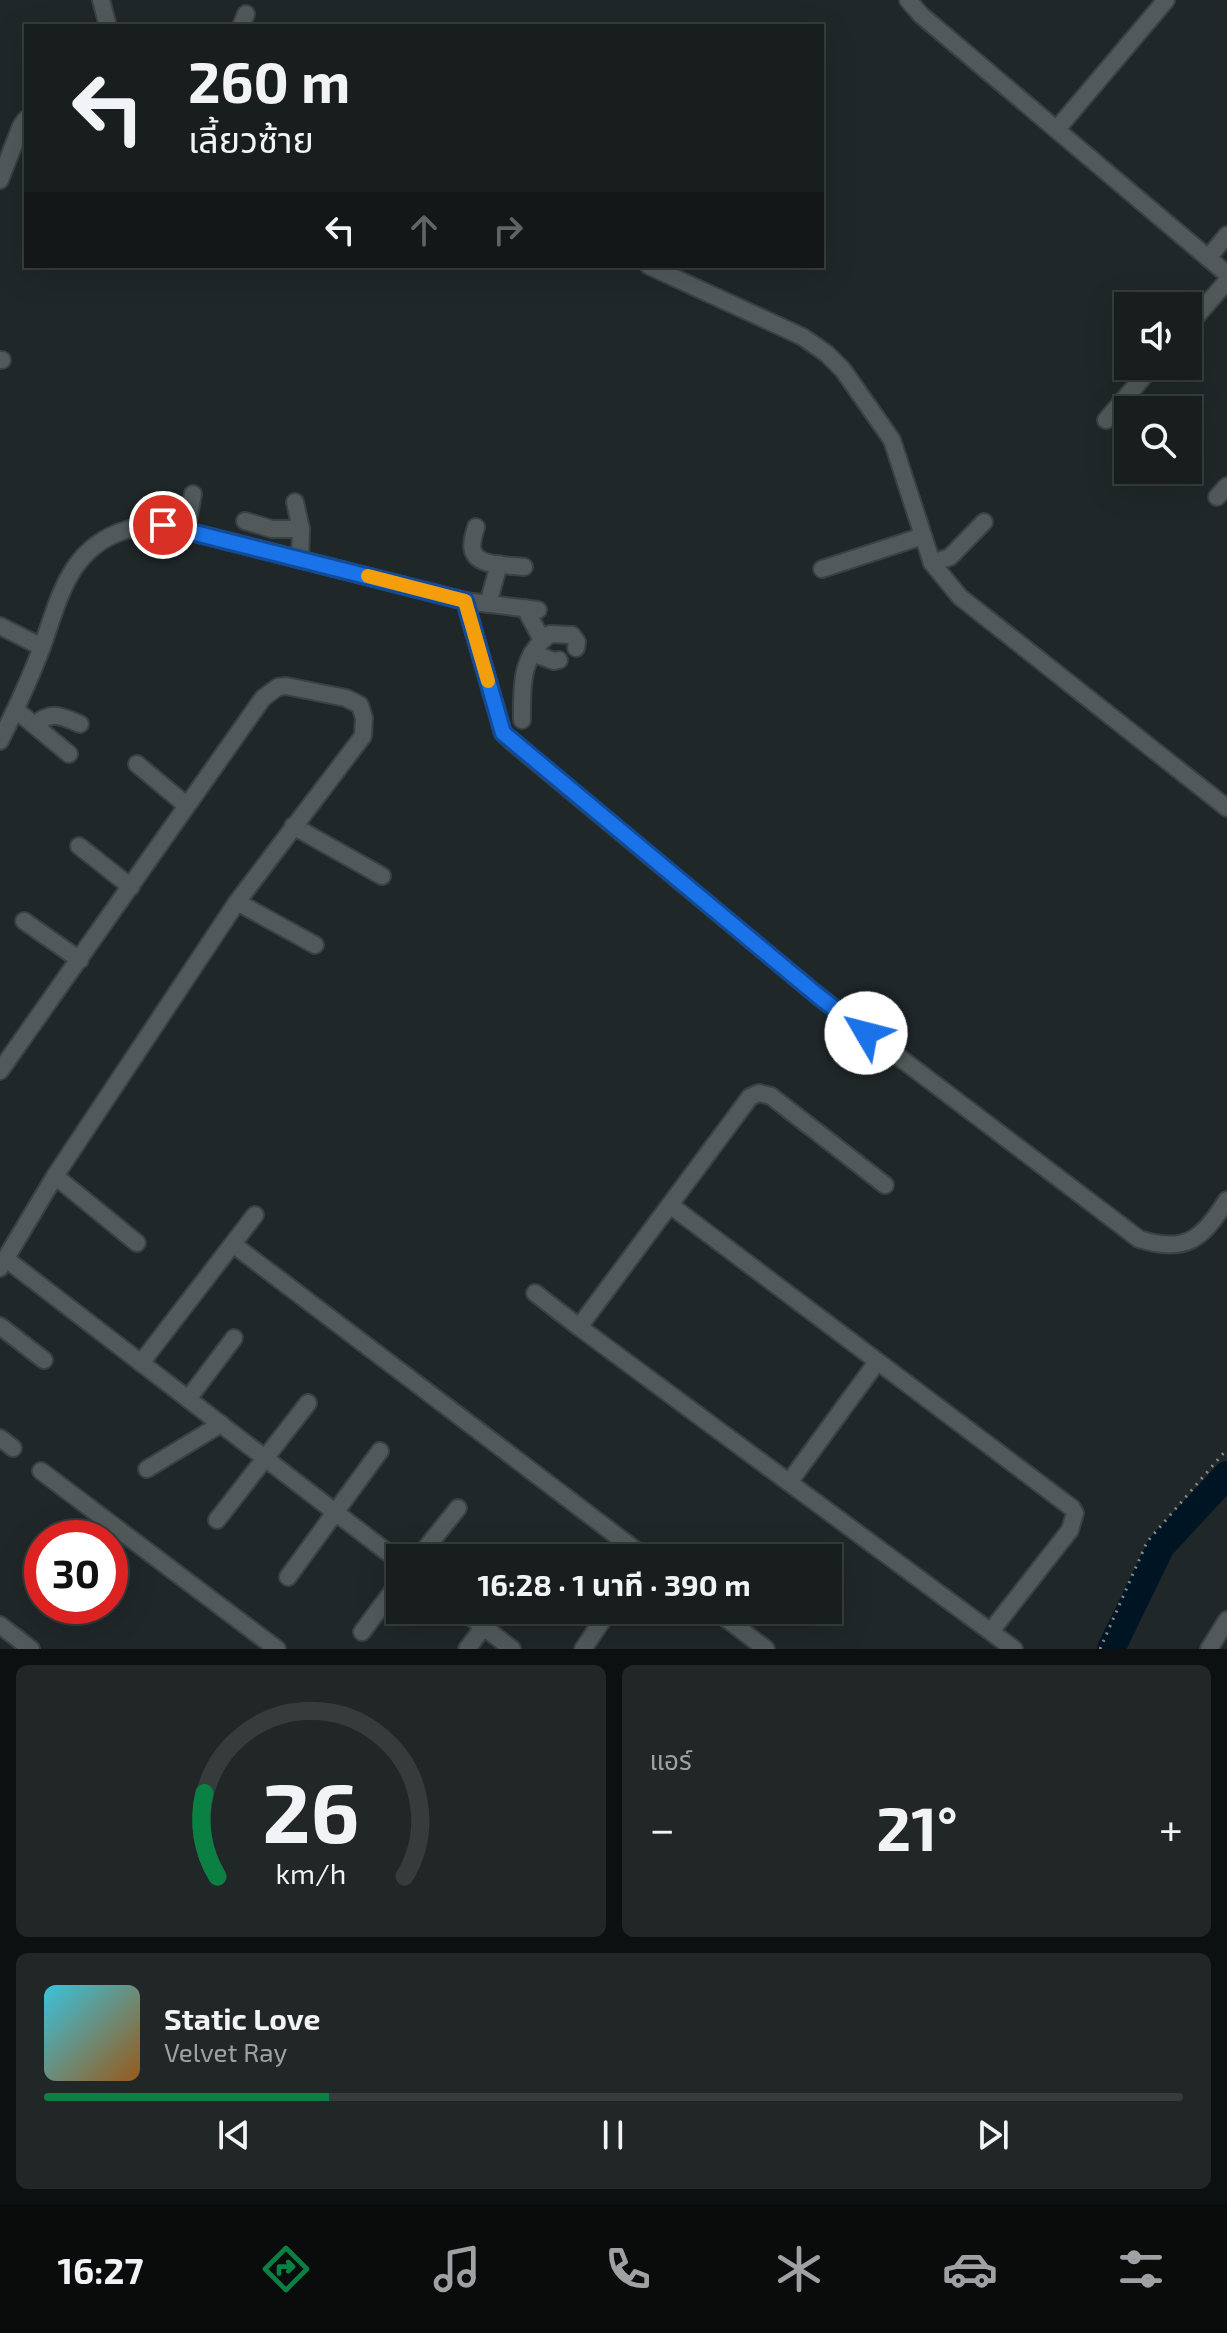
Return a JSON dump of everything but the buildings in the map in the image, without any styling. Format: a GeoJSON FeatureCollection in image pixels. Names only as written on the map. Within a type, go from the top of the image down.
{"type":"FeatureCollection","features":[{"type":"Feature","properties":{"kind":"street"},"geometry":{"type":"LineString","coordinates":[[101,0],[107,24]]}},
{"type":"Feature","properties":{"kind":"street"},"geometry":{"type":"LineString","coordinates":[[908,0],[921,15],[1227,274]]}},
{"type":"Feature","properties":{"kind":"street"},"geometry":{"type":"LineString","coordinates":[[1057,129],[1166,0]]}},
{"type":"Feature","properties":{"kind":"street"},"geometry":{"type":"LineString","coordinates":[[0,180],[24,122]]}},
{"type":"Feature","properties":{"kind":"street"},"geometry":{"type":"LineString","coordinates":[[1208,258],[1227,235]]}},
{"type":"Feature","properties":{"kind":"street"},"geometry":{"type":"LineString","coordinates":[[653,268],[803,337],[827,354],[843,370],[892,440],[932,563],[960,597],[1227,808]]}},
{"type":"Feature","properties":{"kind":"street"},"geometry":{"type":"LineString","coordinates":[[1202,310],[1227,281]]}},
{"type":"Feature","properties":{"kind":"street"},"geometry":{"type":"LineString","coordinates":[[1106,420],[1141,380]]}},
{"type":"Feature","properties":{"kind":"street"},"geometry":{"type":"LineString","coordinates":[[186,531],[193,494]]}},
{"type":"Feature","properties":{"kind":"street"},"geometry":{"type":"LineString","coordinates":[[295,502],[301,529],[300,559]]}},
{"type":"Feature","properties":{"kind":"street"},"geometry":{"type":"LineString","coordinates":[[245,521],[272,529],[301,529]]}},
{"type":"Feature","properties":{"kind":"street"},"geometry":{"type":"LineString","coordinates":[[932,563],[950,557],[984,522]]}},
{"type":"Feature","properties":{"kind":"street"},"geometry":{"type":"LineString","coordinates":[[0,741],[42,647],[65,581],[84,555],[109,537],[129,529],[163,525],[465,601],[531,609],[537,646],[544,659],[559,660]]}},
{"type":"Feature","properties":{"kind":"street"},"geometry":{"type":"LineString","coordinates":[[476,527],[472,551],[475,556],[483,561],[524,567]]}},
{"type":"Feature","properties":{"kind":"street"},"geometry":{"type":"LineString","coordinates":[[822,569],[923,536]]}},
{"type":"Feature","properties":{"kind":"street"},"geometry":{"type":"LineString","coordinates":[[488,604],[499,564]]}},
{"type":"Feature","properties":{"kind":"street"},"geometry":{"type":"LineString","coordinates":[[465,601],[503,733],[817,995],[1139,1239],[1158,1245],[1179,1245],[1195,1239],[1212,1223],[1227,1200]]}},
{"type":"Feature","properties":{"kind":"street"},"geometry":{"type":"LineString","coordinates":[[0,626],[42,647]]}},
{"type":"Feature","properties":{"kind":"street"},"geometry":{"type":"LineString","coordinates":[[522,720],[523,672],[537,646],[550,634],[572,635],[577,642],[576,648]]}},
{"type":"Feature","properties":{"kind":"street"},"geometry":{"type":"LineString","coordinates":[[0,1071],[258,703],[273,689],[286,686],[355,701],[362,710],[363,736],[237,902],[55,1176],[3,1263],[141,1363],[386,1551]]}},
{"type":"Feature","properties":{"kind":"street"},"geometry":{"type":"LineString","coordinates":[[16,710],[69,754]]}},
{"type":"Feature","properties":{"kind":"street"},"geometry":{"type":"LineString","coordinates":[[35,725],[50,714],[80,724]]}},
{"type":"Feature","properties":{"kind":"street"},"geometry":{"type":"LineString","coordinates":[[137,764],[186,805]]}},
{"type":"Feature","properties":{"kind":"street"},"geometry":{"type":"LineString","coordinates":[[293,826],[382,876]]}},
{"type":"Feature","properties":{"kind":"street"},"geometry":{"type":"LineString","coordinates":[[79,846],[131,887]]}},
{"type":"Feature","properties":{"kind":"street"},"geometry":{"type":"LineString","coordinates":[[237,902],[315,945]]}},
{"type":"Feature","properties":{"kind":"street"},"geometry":{"type":"LineString","coordinates":[[24,921],[80,960]]}},
{"type":"Feature","properties":{"kind":"street"},"geometry":{"type":"LineString","coordinates":[[579,1327],[750,1097],[759,1093],[771,1096],[885,1185]]}},
{"type":"Feature","properties":{"kind":"street"},"geometry":{"type":"LineString","coordinates":[[55,1176],[137,1243]]}},
{"type":"Feature","properties":{"kind":"street"},"geometry":{"type":"LineString","coordinates":[[670,1205],[1072,1508],[1075,1513],[1070,1530],[991,1631]]}},
{"type":"Feature","properties":{"kind":"street"},"geometry":{"type":"LineString","coordinates":[[141,1363],[255,1215]]}},
{"type":"Feature","properties":{"kind":"street"},"geometry":{"type":"LineString","coordinates":[[234,1245],[628,1544]]}},
{"type":"Feature","properties":{"kind":"street"},"geometry":{"type":"LineString","coordinates":[[535,1293],[1014,1649]]}},
{"type":"Feature","properties":{"kind":"street"},"geometry":{"type":"LineString","coordinates":[[0,1326],[44,1360]]}},
{"type":"Feature","properties":{"kind":"street"},"geometry":{"type":"LineString","coordinates":[[188,1399],[234,1338]]}},
{"type":"Feature","properties":{"kind":"street"},"geometry":{"type":"LineString","coordinates":[[790,1481],[877,1362]]}},
{"type":"Feature","properties":{"kind":"street"},"geometry":{"type":"LineString","coordinates":[[217,1520],[308,1403]]}},
{"type":"Feature","properties":{"kind":"street"},"geometry":{"type":"LineString","coordinates":[[147,1469],[221,1424]]}},
{"type":"Feature","properties":{"kind":"street"},"geometry":{"type":"LineString","coordinates":[[288,1577],[380,1451]]}},
{"type":"Feature","properties":{"kind":"street"},"geometry":{"type":"LineString","coordinates":[[41,1471],[277,1649]]}},
{"type":"Feature","properties":{"kind":"street"},"geometry":{"type":"LineString","coordinates":[[429,1544],[458,1508]]}},
{"type":"Feature","properties":{"kind":"street"},"geometry":{"type":"LineString","coordinates":[[362,1632],[386,1600]]}},
{"type":"Feature","properties":{"kind":"street"},"geometry":{"type":"LineString","coordinates":[[1209,1649],[1227,1620]]}},
{"type":"Feature","properties":{"kind":"street"},"geometry":{"type":"LineString","coordinates":[[480,1624],[512,1649]]}},
{"type":"Feature","properties":{"kind":"street"},"geometry":{"type":"LineString","coordinates":[[467,1649],[486,1624]]}},
{"type":"Feature","properties":{"kind":"street"},"geometry":{"type":"LineString","coordinates":[[583,1649],[600,1624]]}},
{"type":"Feature","properties":{"kind":"street"},"geometry":{"type":"LineString","coordinates":[[733,1624],[766,1649]]}},
{"type":"Feature","properties":{"kind":"street"},"geometry":{"type":"LineString","coordinates":[[0,1625],[31,1649]]}},
{"type":"Feature","properties":{"kind":"path"},"geometry":{"type":"LineString","coordinates":[[1100,1649],[1147,1542],[1227,1449]]}},
{"type":"Feature","properties":{"kind":"waterway"},"geometry":{"type":"LineString","coordinates":[[1111,1649],[1161,1546],[1227,1475]]}},
{"type":"Feature","properties":{"kind":"slow traffic"},"geometry":{"type":"LineString","coordinates":[[368,576],[465,601],[488,681]]}},
{"type":"Feature","properties":{"kind":"route"},"geometry":{"type":"LineString","coordinates":[[163,525],[465,601],[503,733],[866,1033]]}}]}
